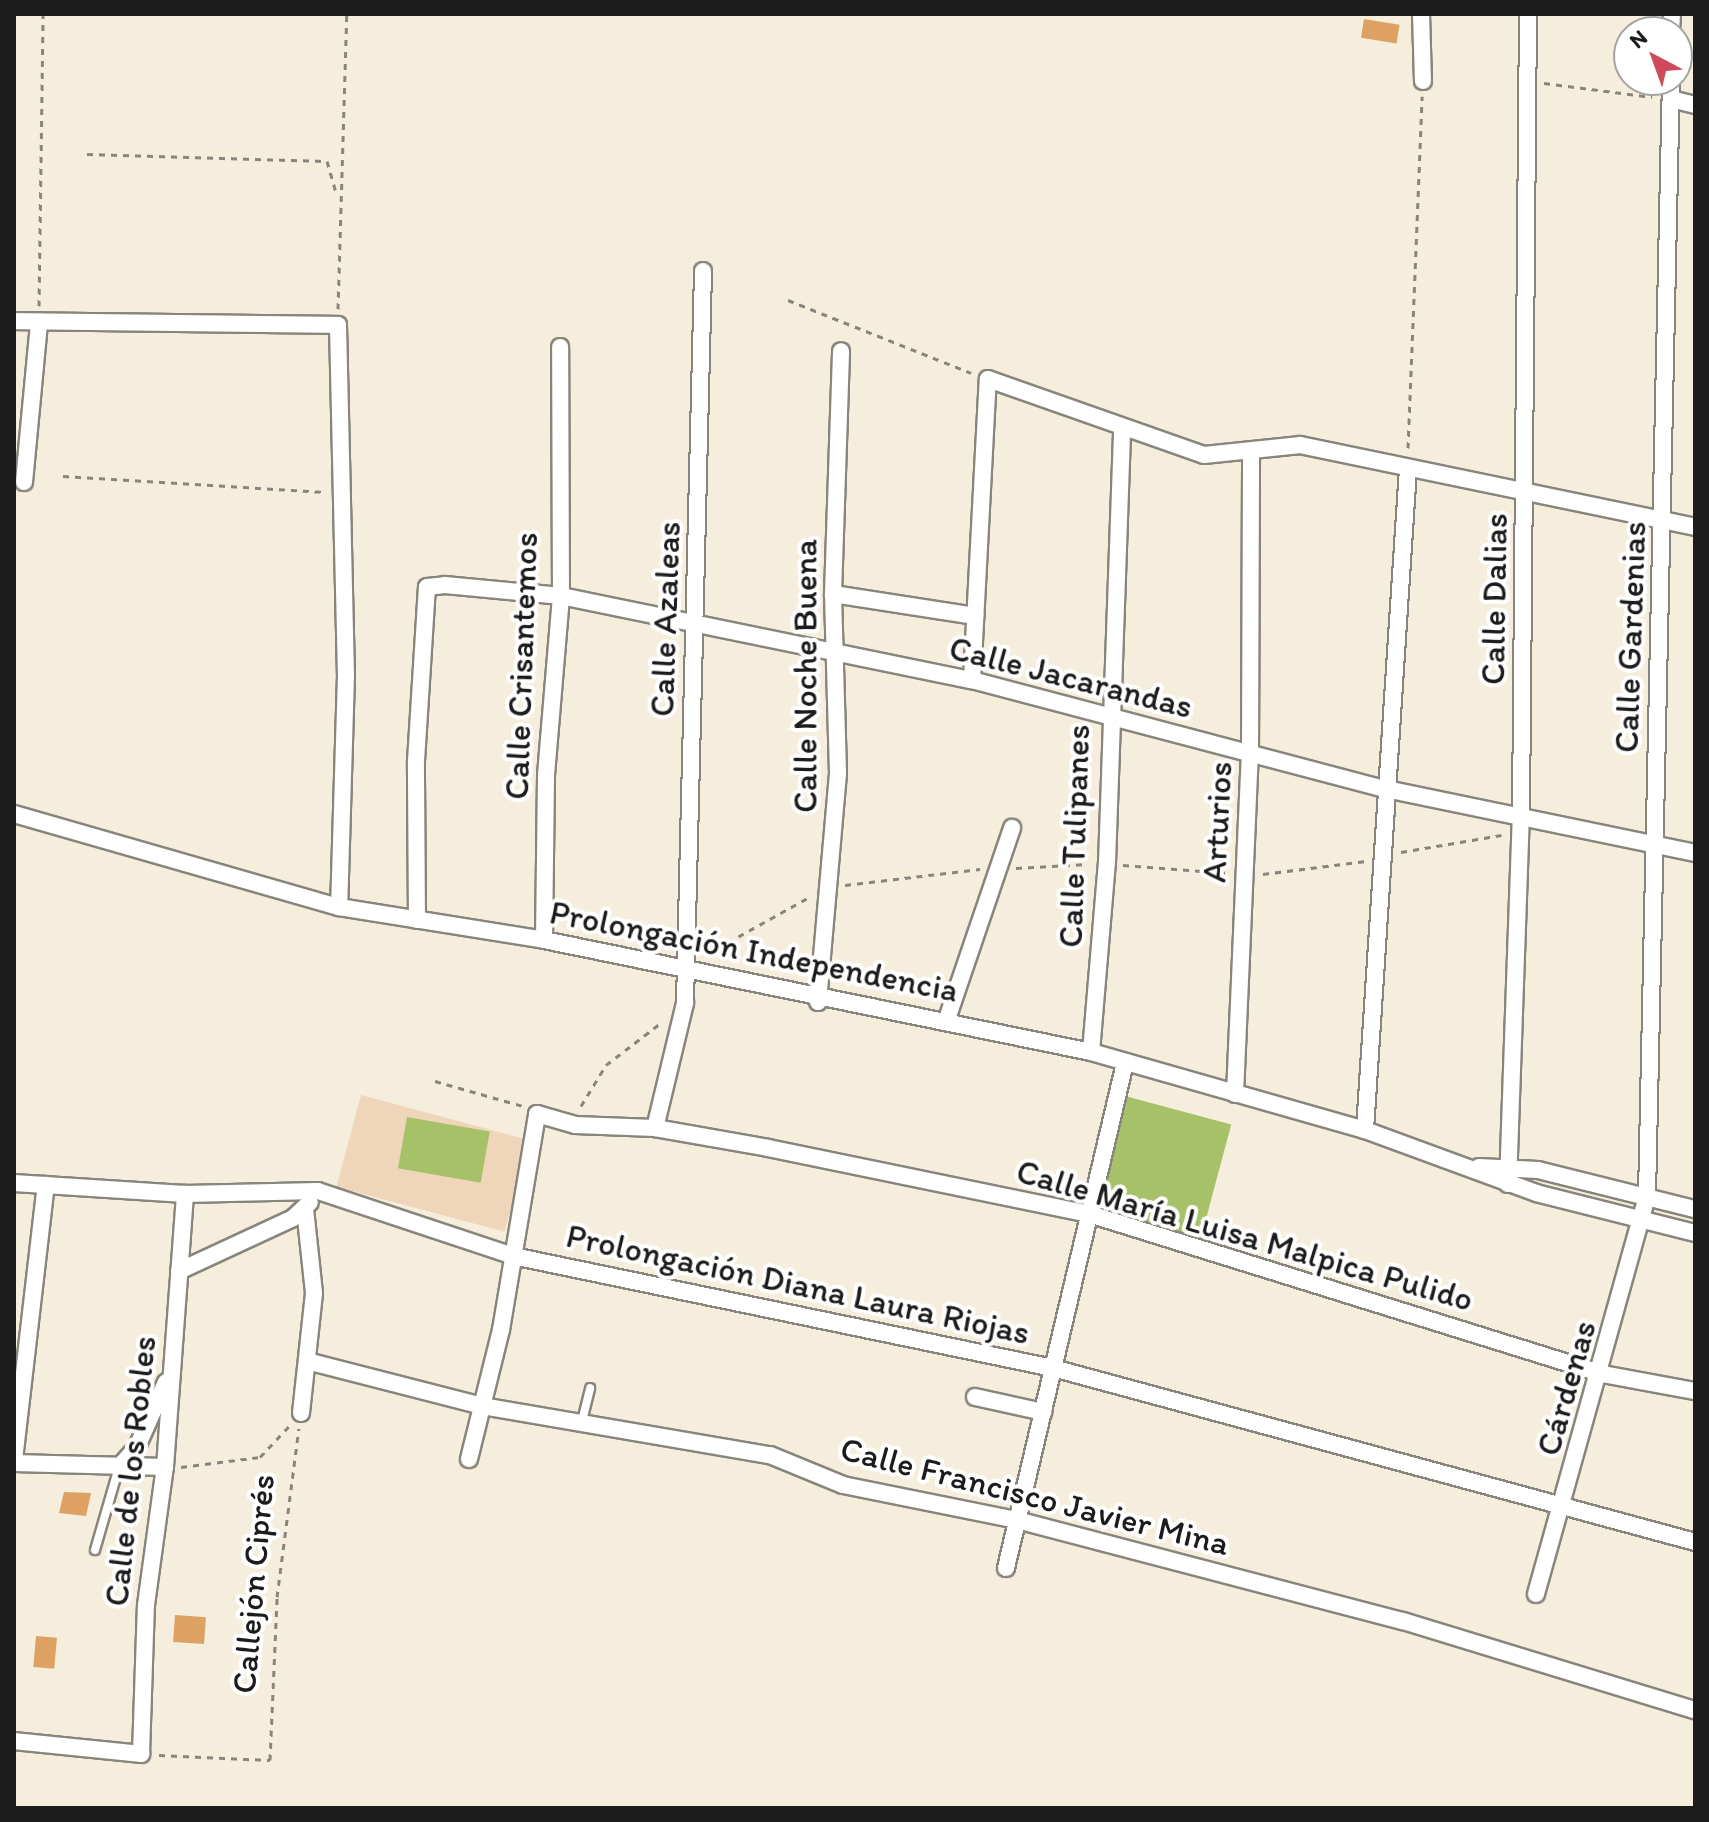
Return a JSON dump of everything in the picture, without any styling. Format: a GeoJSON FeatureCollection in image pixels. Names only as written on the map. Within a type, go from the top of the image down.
{"type":"FeatureCollection","features":[{"type":"Feature","properties":{"kind":"street"},"geometry":{"type":"LineString","coordinates":[[1421,14],[1423,81]]}},
{"type":"Feature","properties":{"kind":"street","name":"Calle Dalias"},"geometry":{"type":"LineString","coordinates":[[1508,1184],[1512,1165],[1521,814],[1528,14]]}},
{"type":"Feature","properties":{"kind":"street","name":"Calle Gardenias"},"geometry":{"type":"LineString","coordinates":[[1647,1196],[1671,96]]}},
{"type":"Feature","properties":{"kind":"street"},"geometry":{"type":"LineString","coordinates":[[1671,101],[1695,105]]}},
{"type":"Feature","properties":{"kind":"street","name":"Calle Azaleas"},"geometry":{"type":"LineString","coordinates":[[655,1128],[685,1003],[703,271]]}},
{"type":"Feature","properties":{"kind":"street"},"geometry":{"type":"LineString","coordinates":[[14,321],[338,325],[346,675],[339,907]]}},
{"type":"Feature","properties":{"kind":"street"},"geometry":{"type":"LineString","coordinates":[[24,482],[39,322]]}},
{"type":"Feature","properties":{"kind":"street","name":"Calle Crisantemos"},"geometry":{"type":"LineString","coordinates":[[544,940],[546,775],[561,596],[560,347]]}},
{"type":"Feature","properties":{"kind":"street","name":"Calle Noche Buena"},"geometry":{"type":"LineString","coordinates":[[818,1002],[838,773],[833,594],[841,351]]}},
{"type":"Feature","properties":{"kind":"street"},"geometry":{"type":"LineString","coordinates":[[972,680],[988,379],[1122,430],[1204,455],[1251,456],[1300,445],[1695,527]]}},
{"type":"Feature","properties":{"kind":"street","name":"Calle Tulipanes"},"geometry":{"type":"LineString","coordinates":[[1091,1052],[1107,863],[1122,430]]}},
{"type":"Feature","properties":{"kind":"street","name":"Arturios"},"geometry":{"type":"LineString","coordinates":[[1235,1094],[1250,755],[1251,456]]}},
{"type":"Feature","properties":{"kind":"street"},"geometry":{"type":"LineString","coordinates":[[1365,1130],[1408,468]]}},
{"type":"Feature","properties":{"kind":"street","name":"Calle Jacarandas"},"geometry":{"type":"LineString","coordinates":[[417,920],[416,761],[427,587],[480,583],[561,596],[972,680],[1386,789],[1655,840],[1695,853]]}},
{"type":"Feature","properties":{"kind":"street"},"geometry":{"type":"LineString","coordinates":[[833,594],[975,616]]}},
{"type":"Feature","properties":{"kind":"street","name":"Prolongación Independencia"},"geometry":{"type":"LineString","coordinates":[[15,819],[339,907],[544,940],[686,968],[818,1002],[947,1019],[1091,1052],[1365,1130],[1479,1167],[1508,1184],[1695,1233]]}},
{"type":"Feature","properties":{"kind":"street"},"geometry":{"type":"LineString","coordinates":[[947,1019],[1012,828]]}},
{"type":"Feature","properties":{"kind":"street"},"geometry":{"type":"LineString","coordinates":[[1006,1568],[1125,1063]]}},
{"type":"Feature","properties":{"kind":"street"},"geometry":{"type":"LineString","coordinates":[[469,1459],[513,1256],[537,1114]]}},
{"type":"Feature","properties":{"kind":"street","name":"Calle María Luisa Malpica Pulido"},"geometry":{"type":"LineString","coordinates":[[537,1114],[575,1125],[655,1128],[1089,1214],[1603,1374],[1695,1391]]}},
{"type":"Feature","properties":{"kind":"street","name":"Prolongación Independencia"},"geometry":{"type":"LineString","coordinates":[[1479,1167],[1512,1165],[1695,1209]]}},
{"type":"Feature","properties":{"kind":"street","name":"Prolongación Diana Laura Riojas"},"geometry":{"type":"LineString","coordinates":[[14,1183],[185,1194],[318,1191],[513,1256],[1053,1368],[1695,1542]]}},
{"type":"Feature","properties":{"kind":"street"},"geometry":{"type":"LineString","coordinates":[[46,1185],[14,1461],[165,1467]]}},
{"type":"Feature","properties":{"kind":"street"},"geometry":{"type":"LineString","coordinates":[[179,1271],[305,1209],[318,1191]]}},
{"type":"Feature","properties":{"kind":"street","name":"Calle de los Robles"},"geometry":{"type":"LineString","coordinates":[[141,1754],[146,1605],[165,1467],[185,1194]]}},
{"type":"Feature","properties":{"kind":"street","name":"Cárdenas"},"geometry":{"type":"LineString","coordinates":[[1536,1594],[1603,1374],[1647,1196]]}},
{"type":"Feature","properties":{"kind":"street"},"geometry":{"type":"LineString","coordinates":[[301,1413],[314,1293],[305,1209]]}},
{"type":"Feature","properties":{"kind":"street","name":"Calle Francisco Javier Mina"},"geometry":{"type":"LineString","coordinates":[[307,1361],[482,1406],[770,1455],[843,1485],[1017,1520],[1403,1621],[1695,1710]]}},
{"type":"Feature","properties":{"kind":"street"},"geometry":{"type":"LineString","coordinates":[[119,1467],[143,1435],[172,1368]]}},
{"type":"Feature","properties":{"kind":"street"},"geometry":{"type":"LineString","coordinates":[[975,1397],[1043,1412]]}},
{"type":"Feature","properties":{"kind":"street"},"geometry":{"type":"LineString","coordinates":[[14,1741],[141,1754]]}},
{"type":"Feature","properties":{"kind":"lane"},"geometry":{"type":"LineString","coordinates":[[581,1425],[590,1388]]}},
{"type":"Feature","properties":{"kind":"lane"},"geometry":{"type":"LineString","coordinates":[[95,1550],[119,1467]]}},
{"type":"Feature","properties":{"kind":"path"},"geometry":{"type":"LineString","coordinates":[[39,322],[43,14]]}},
{"type":"Feature","properties":{"kind":"path"},"geometry":{"type":"LineString","coordinates":[[338,325],[338,196],[347,14]]}},
{"type":"Feature","properties":{"kind":"path"},"geometry":{"type":"LineString","coordinates":[[1408,468],[1423,81]]}},
{"type":"Feature","properties":{"kind":"path"},"geometry":{"type":"LineString","coordinates":[[1528,81],[1671,101]]}},
{"type":"Feature","properties":{"kind":"path"},"geometry":{"type":"LineString","coordinates":[[87,154],[327,161],[338,196]]}},
{"type":"Feature","properties":{"kind":"path"},"geometry":{"type":"LineString","coordinates":[[788,300],[988,379]]}},
{"type":"Feature","properties":{"kind":"path"},"geometry":{"type":"LineString","coordinates":[[63,476],[278,484],[342,496]]}},
{"type":"Feature","properties":{"kind":"path"},"geometry":{"type":"LineString","coordinates":[[575,1125],[595,1077],[655,1030],[669,1011]]}},
{"type":"Feature","properties":{"kind":"path"},"geometry":{"type":"LineString","coordinates":[[435,1081],[492,1093],[537,1114]]}},
{"type":"Feature","properties":{"kind":"path"},"geometry":{"type":"LineString","coordinates":[[165,1467],[260,1457],[301,1413]]}},
{"type":"Feature","properties":{"kind":"path","name":"Callejón Ciprés"},"geometry":{"type":"LineString","coordinates":[[141,1754],[270,1760],[277,1597],[301,1413]]}},
{"type":"Feature","properties":{"kind":"shaded area"},"geometry":{"type":"Polygon","coordinates":[[[361,1095],[529,1140],[504,1232],[336,1187],[361,1095]]]}},
{"type":"Feature","properties":{"kind":"green space"},"geometry":{"type":"Polygon","coordinates":[[[1125,1096],[1231,1124],[1201,1238],[1094,1210],[1125,1096]]]}},
{"type":"Feature","properties":{"kind":"green space"},"geometry":{"type":"Polygon","coordinates":[[[407,1117],[490,1132],[481,1183],[398,1168],[407,1117]]]}},
{"type":"Feature","properties":{"kind":"building"},"geometry":{"type":"Polygon","coordinates":[[[1364,19],[1400,25],[1397,43],[1361,38],[1364,19]]]}},
{"type":"Feature","properties":{"kind":"building"},"geometry":{"type":"Polygon","coordinates":[[[64,1492],[91,1493],[86,1516],[59,1513],[64,1492]]]}},
{"type":"Feature","properties":{"kind":"building"},"geometry":{"type":"Polygon","coordinates":[[[175,1615],[206,1617],[204,1644],[173,1642],[175,1615]]]}},
{"type":"Feature","properties":{"kind":"building"},"geometry":{"type":"Polygon","coordinates":[[[36,1636],[57,1638],[54,1669],[33,1667],[36,1636]]]}}]}
